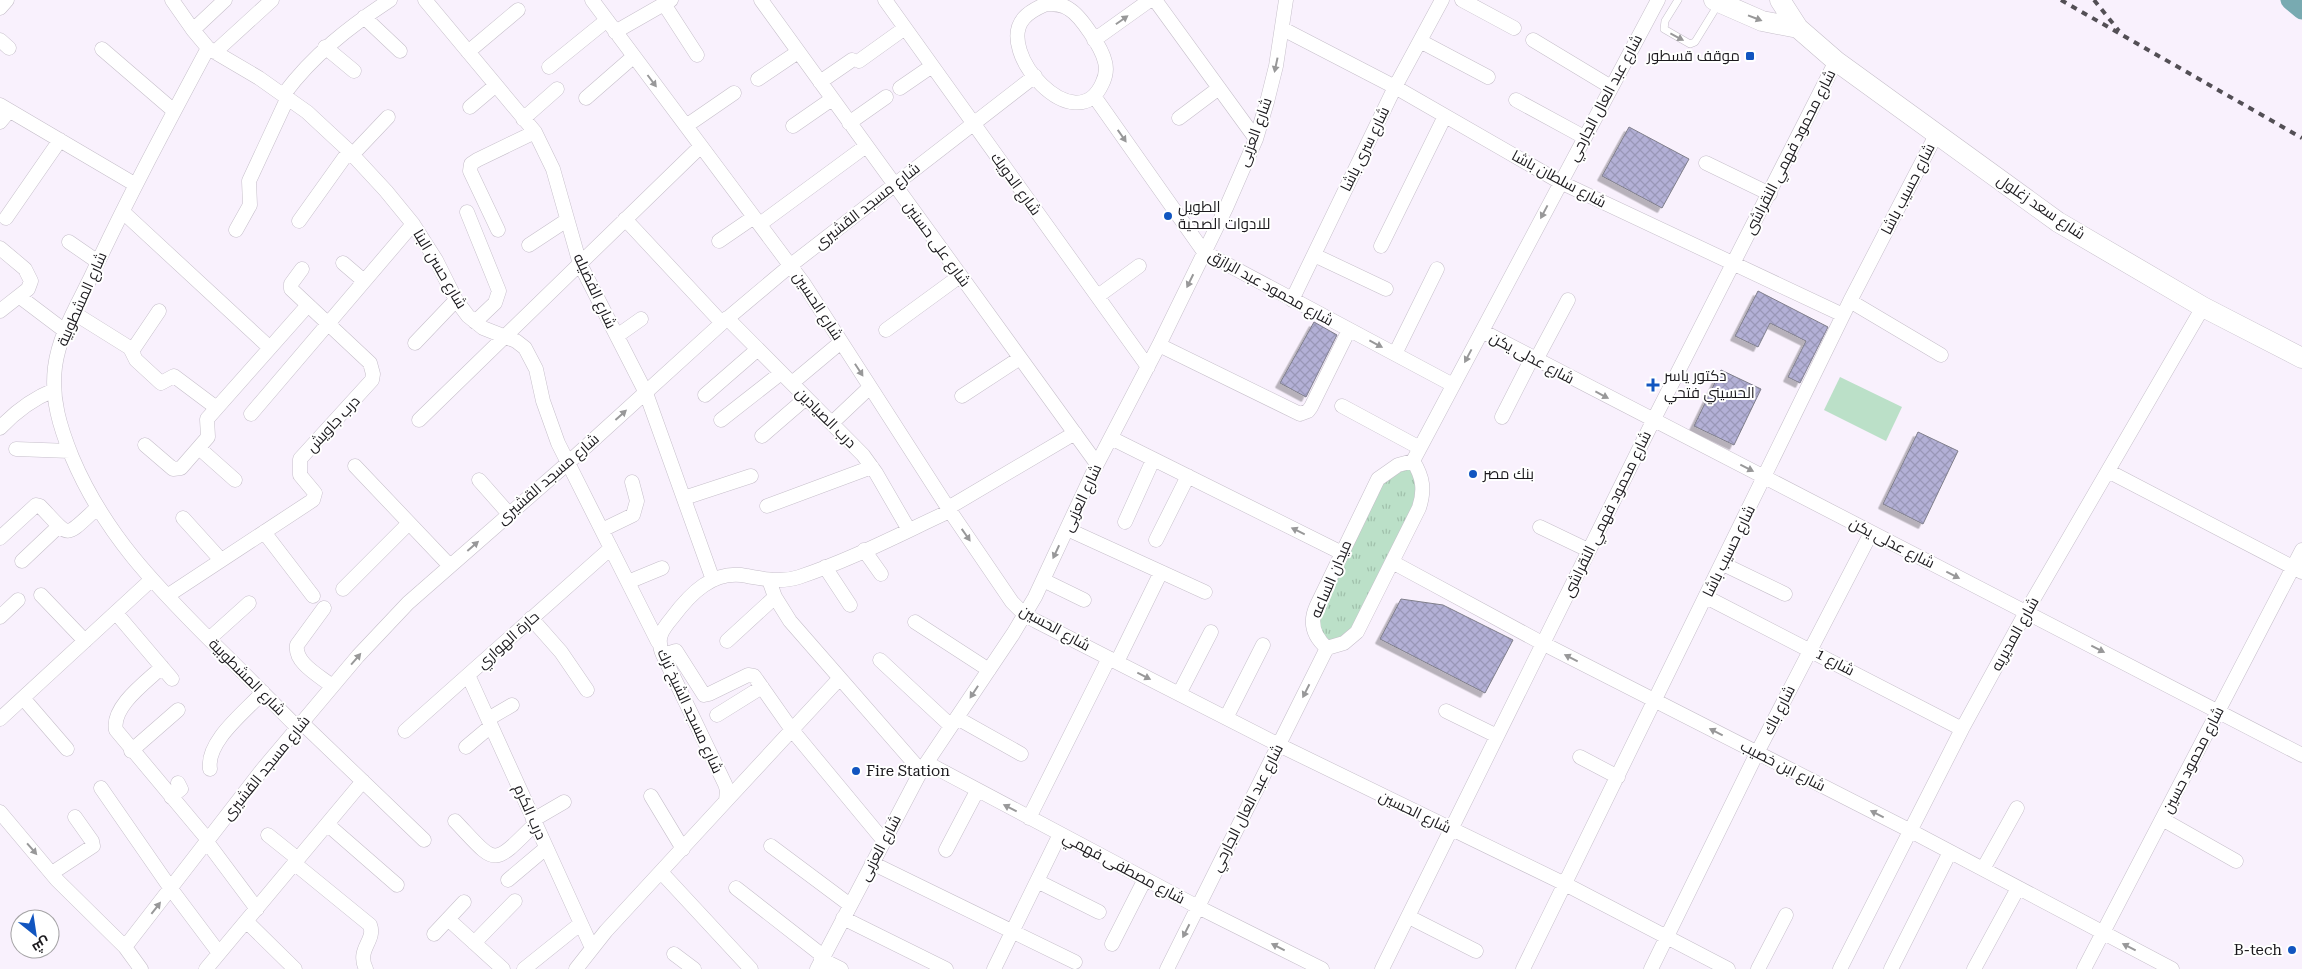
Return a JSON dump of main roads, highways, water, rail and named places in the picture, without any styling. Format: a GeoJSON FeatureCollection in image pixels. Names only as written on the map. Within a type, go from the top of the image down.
{"type":"FeatureCollection","features":[{"type":"Feature","properties":{"kind":"main road","name":"شارع سعد زغلول"},"geometry":{"type":"LineString","coordinates":[[1780,0],[1798,28],[1836,60],[1936,135],[2058,222],[2203,307],[2302,358]]}},
{"type":"Feature","properties":{"kind":"main road","name":"شارع سعد زغلول"},"geometry":{"type":"LineString","coordinates":[[1716,1],[1762,21],[1798,28]]}},
{"type":"Feature","properties":{"kind":"waterway"},"geometry":{"type":"LineString","coordinates":[[2290,0],[2302,10]]}},
{"type":"Feature","properties":{"kind":"railway"},"geometry":{"type":"LineString","coordinates":[[2061,0],[2302,138]]}},
{"type":"Feature","properties":{"kind":"railway"},"geometry":{"type":"LineString","coordinates":[[2094,0],[2119,31]]}},
{"type":"Feature","properties":{"kind":"place","name":"موقف قسطور"},"geometry":{"type":"Point","coordinates":[1750,56]}},
{"type":"Feature","properties":{"kind":"place","name":"الطويل للادوات الصحية"},"geometry":{"type":"Point","coordinates":[1168,216]}},
{"type":"Feature","properties":{"kind":"place","name":"دكتور ياسر الحسيني فتحي"},"geometry":{"type":"Point","coordinates":[1653,385]}},
{"type":"Feature","properties":{"kind":"place","name":"بنك مصر"},"geometry":{"type":"Point","coordinates":[1473,474]}},
{"type":"Feature","properties":{"kind":"place","name":"Fire Station"},"geometry":{"type":"Point","coordinates":[856,771]}},
{"type":"Feature","properties":{"kind":"place","name":"B-tech"},"geometry":{"type":"Point","coordinates":[2292,950]}}]}
